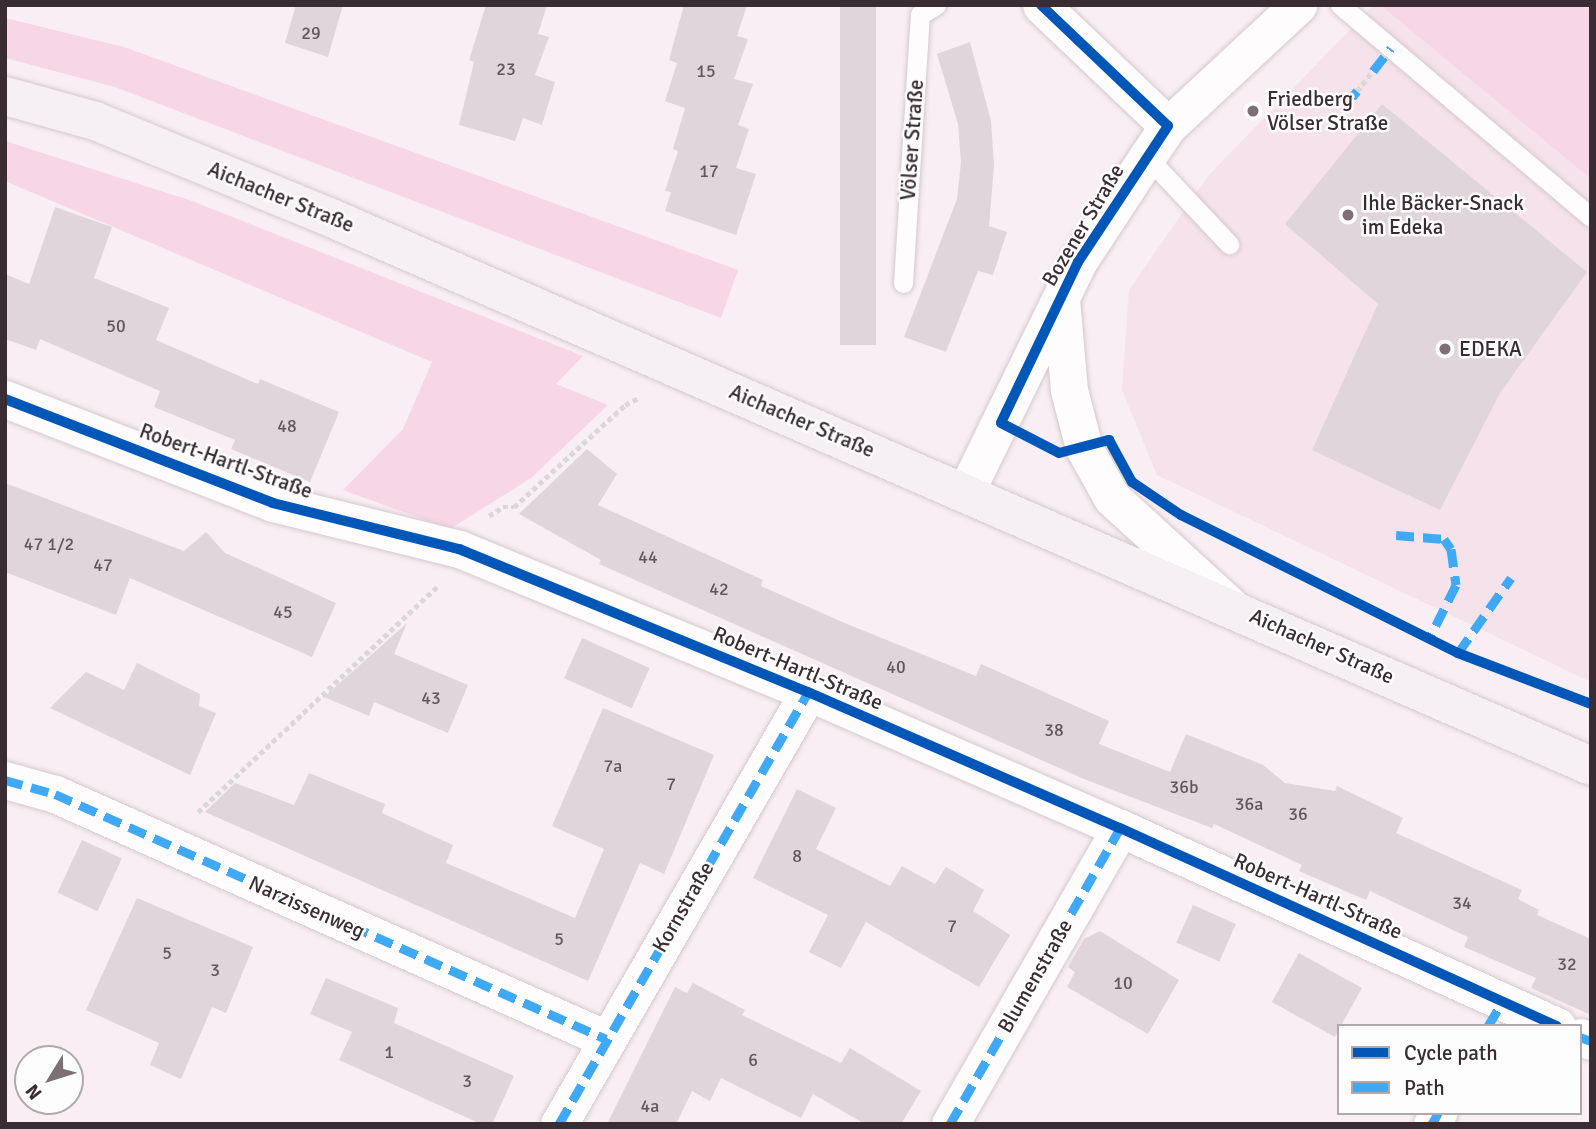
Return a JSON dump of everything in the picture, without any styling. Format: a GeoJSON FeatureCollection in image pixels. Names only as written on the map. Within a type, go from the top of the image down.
{"type":"FeatureCollection","features":[{"type":"Feature","properties":{"kind":"main road","name":"Aichacher Straße"},"geometry":{"type":"LineString","coordinates":[[5,96],[95,121],[317,212],[1229,605],[1591,766]]}},
{"type":"Feature","properties":{"kind":"street","name":"Bozener Straße"},"geometry":{"type":"LineString","coordinates":[[965,493],[1078,262],[1168,126],[1298,5]]}},
{"type":"Feature","properties":{"kind":"street"},"geometry":{"type":"LineString","coordinates":[[1047,8],[1168,126]]}},
{"type":"Feature","properties":{"kind":"street","name":"Bozener Straße"},"geometry":{"type":"LineString","coordinates":[[1060,299],[1069,390],[1084,448],[1112,498],[1229,605]]}},
{"type":"Feature","properties":{"kind":"street","name":"Robert-Hartl-Straße"},"geometry":{"type":"LineString","coordinates":[[5,399],[273,503],[459,548],[808,692],[1121,828],[1496,1013],[1548,1024]]}},
{"type":"Feature","properties":{"kind":"street","name":"Kornstraße"},"geometry":{"type":"LineString","coordinates":[[559,1124],[808,692]]}},
{"type":"Feature","properties":{"kind":"street","name":"Narzissenweg"},"geometry":{"type":"LineString","coordinates":[[5,780],[55,794],[606,1039]]}},
{"type":"Feature","properties":{"kind":"street","name":"Blumenstraße"},"geometry":{"type":"LineString","coordinates":[[950,1124],[1121,828]]}},
{"type":"Feature","properties":{"kind":"lane","name":"Völser Straße"},"geometry":{"type":"LineString","coordinates":[[903,283],[920,15],[936,5]]}},
{"type":"Feature","properties":{"kind":"lane"},"geometry":{"type":"LineString","coordinates":[[1340,5],[1591,217]]}},
{"type":"Feature","properties":{"kind":"lane"},"geometry":{"type":"LineString","coordinates":[[1147,157],[1229,244]]}},
{"type":"Feature","properties":{"kind":"path"},"geometry":{"type":"LineString","coordinates":[[1357,91],[1373,71]]}},
{"type":"Feature","properties":{"kind":"path"},"geometry":{"type":"LineString","coordinates":[[165,844],[451,574],[463,534],[503,507],[514,508],[625,405],[641,397]]}},
{"type":"Feature","properties":{"kind":"shaded area"},"geometry":{"type":"Polygon","coordinates":[[[1374,5],[1380,5],[1591,179],[1591,682],[1157,475],[1122,390],[1129,290],[1208,176],[1374,5]]]}},
{"type":"Feature","properties":{"kind":"shaded area"},"geometry":{"type":"Polygon","coordinates":[[[1380,5],[1591,5],[1591,179],[1380,5]]]}},
{"type":"Feature","properties":{"kind":"shaded area"},"geometry":{"type":"Polygon","coordinates":[[[5,18],[124,47],[738,270],[721,318],[115,87],[5,58],[5,18]]]}},
{"type":"Feature","properties":{"kind":"shaded area"},"geometry":{"type":"Polygon","coordinates":[[[5,141],[192,201],[583,356],[556,384],[608,405],[531,478],[450,529],[343,490],[403,429],[432,362],[5,181],[5,141]]]}},
{"type":"Feature","properties":{"kind":"building"},"geometry":{"type":"Polygon","coordinates":[[[296,5],[343,5],[328,57],[285,43],[296,5]]]}},
{"type":"Feature","properties":{"kind":"building"},"geometry":{"type":"Polygon","coordinates":[[[486,5],[547,5],[538,34],[549,37],[535,75],[555,82],[542,125],[523,118],[515,141],[459,125],[474,62],[469,60],[486,5]]]}},
{"type":"Feature","properties":{"kind":"building"},"geometry":{"type":"Polygon","coordinates":[[[684,5],[747,5],[737,36],[748,39],[734,79],[753,84],[738,125],[749,129],[736,168],[756,174],[736,235],[665,211],[671,192],[665,191],[678,151],[673,149],[685,108],[665,101],[677,63],[669,60],[684,5]]]}},
{"type":"Feature","properties":{"kind":"building"},"geometry":{"type":"Polygon","coordinates":[[[840,5],[876,5],[876,345],[840,345],[840,5]]]}},
{"type":"Feature","properties":{"kind":"building"},"geometry":{"type":"Polygon","coordinates":[[[970,42],[991,121],[994,165],[989,226],[1007,232],[993,275],[978,271],[946,352],[904,337],[957,199],[961,162],[958,124],[937,54],[970,42]]]}},
{"type":"Feature","properties":{"kind":"building","name":"EDEKA"},"geometry":{"type":"Polygon","coordinates":[[[1382,104],[1587,272],[1500,393],[1440,510],[1312,450],[1378,304],[1285,224],[1382,104]]]}},
{"type":"Feature","properties":{"kind":"building"},"geometry":{"type":"Polygon","coordinates":[[[55,207],[112,227],[94,278],[169,308],[156,340],[258,384],[260,379],[339,412],[310,482],[231,449],[235,440],[154,407],[160,391],[40,339],[36,350],[5,339],[5,274],[29,284],[55,207]]]}},
{"type":"Feature","properties":{"kind":"building"},"geometry":{"type":"Polygon","coordinates":[[[587,449],[617,474],[598,505],[763,580],[761,586],[847,624],[976,676],[981,664],[1109,721],[1099,744],[1170,772],[1186,734],[1263,765],[1285,783],[1335,791],[1337,786],[1403,818],[1396,833],[1522,890],[1518,899],[1539,910],[1537,915],[1591,939],[1591,1015],[1531,988],[1536,978],[1464,947],[1468,937],[1370,891],[1366,900],[1299,871],[1302,865],[1214,824],[1212,828],[1084,779],[599,564],[601,560],[519,514],[587,449]]]}},
{"type":"Feature","properties":{"kind":"building"},"geometry":{"type":"Polygon","coordinates":[[[5,483],[184,551],[206,532],[225,553],[336,603],[312,657],[130,578],[116,615],[5,572],[5,483]]]}},
{"type":"Feature","properties":{"kind":"building"},"geometry":{"type":"Polygon","coordinates":[[[407,623],[394,654],[468,685],[448,733],[374,702],[369,716],[324,697],[407,623]]]}},
{"type":"Feature","properties":{"kind":"building"},"geometry":{"type":"Polygon","coordinates":[[[582,638],[650,668],[632,708],[564,678],[582,638]]]}},
{"type":"Feature","properties":{"kind":"building"},"geometry":{"type":"Polygon","coordinates":[[[137,663],[200,694],[199,706],[216,713],[190,775],[50,708],[86,672],[124,690],[137,663]]]}},
{"type":"Feature","properties":{"kind":"building"},"geometry":{"type":"Polygon","coordinates":[[[603,708],[714,755],[664,874],[640,863],[588,981],[205,812],[235,783],[294,805],[309,773],[385,804],[382,813],[453,845],[446,863],[575,918],[604,849],[552,826],[603,708]]]}},
{"type":"Feature","properties":{"kind":"building"},"geometry":{"type":"Polygon","coordinates":[[[797,789],[836,808],[816,849],[890,886],[902,866],[935,884],[946,867],[984,890],[973,911],[1010,935],[979,987],[866,922],[841,968],[809,952],[828,915],[753,878],[797,789]]]}},
{"type":"Feature","properties":{"kind":"building"},"geometry":{"type":"Polygon","coordinates":[[[82,840],[122,859],[97,911],[57,893],[82,840]]]}},
{"type":"Feature","properties":{"kind":"building"},"geometry":{"type":"Polygon","coordinates":[[[137,898],[253,947],[226,1013],[212,1007],[181,1079],[150,1065],[159,1043],[86,1010],[137,898]]]}},
{"type":"Feature","properties":{"kind":"building"},"geometry":{"type":"Polygon","coordinates":[[[1193,905],[1236,924],[1219,962],[1176,942],[1193,905]]]}},
{"type":"Feature","properties":{"kind":"building"},"geometry":{"type":"Polygon","coordinates":[[[1100,931],[1179,980],[1148,1034],[1067,987],[1075,972],[1068,967],[1084,939],[1100,931]]]}},
{"type":"Feature","properties":{"kind":"building"},"geometry":{"type":"Polygon","coordinates":[[[1299,953],[1362,988],[1342,1024],[1337,1024],[1335,1037],[1272,1002],[1299,953]]]}},
{"type":"Feature","properties":{"kind":"building"},"geometry":{"type":"Polygon","coordinates":[[[326,978],[398,1008],[394,1023],[514,1076],[492,1124],[481,1124],[339,1060],[352,1032],[310,1014],[326,978]]]}},
{"type":"Feature","properties":{"kind":"building"},"geometry":{"type":"Polygon","coordinates":[[[693,983],[745,1010],[742,1015],[841,1063],[850,1048],[921,1091],[901,1124],[865,1124],[813,1094],[801,1118],[721,1078],[710,1101],[692,1091],[676,1124],[607,1124],[675,987],[687,993],[693,983]]]}},
{"type":"Feature","properties":{"kind":"marked path"},"geometry":{"type":"LineString","coordinates":[[1373,71],[1391,48]]}},
{"type":"Feature","properties":{"kind":"marked path"},"geometry":{"type":"LineString","coordinates":[[1352,97],[1357,91]]}},
{"type":"Feature","properties":{"kind":"marked path"},"geometry":{"type":"LineString","coordinates":[[1396,535],[1444,539],[1451,549],[1456,585],[1429,639]]}},
{"type":"Feature","properties":{"kind":"marked path"},"geometry":{"type":"LineString","coordinates":[[1458,653],[1511,578]]}},
{"type":"Feature","properties":{"kind":"marked path"},"geometry":{"type":"LineString","coordinates":[[559,1124],[808,692]]}},
{"type":"Feature","properties":{"kind":"marked path"},"geometry":{"type":"LineString","coordinates":[[5,780],[55,794],[606,1039]]}},
{"type":"Feature","properties":{"kind":"marked path"},"geometry":{"type":"LineString","coordinates":[[950,1124],[1120,828]]}},
{"type":"Feature","properties":{"kind":"marked path"},"geometry":{"type":"LineString","coordinates":[[1489,1024],[1503,1001]]}},
{"type":"Feature","properties":{"kind":"marked path"},"geometry":{"type":"LineString","coordinates":[[1582,1038],[1591,1041]]}},
{"type":"Feature","properties":{"kind":"marked path"},"geometry":{"type":"LineString","coordinates":[[1432,1124],[1437,1115]]}},
{"type":"Feature","properties":{"kind":"cycle path"},"geometry":{"type":"LineString","coordinates":[[1041,5],[1168,126],[1078,262],[1001,423],[1059,453],[1109,440],[1132,482],[1181,515],[1458,653],[1591,704]]}},
{"type":"Feature","properties":{"kind":"cycle path"},"geometry":{"type":"LineString","coordinates":[[5,399],[273,503],[459,549],[808,692],[1120,828],[1553,1024]]}},
{"type":"Feature","properties":{"kind":"place","name":"Friedberg Völser Straße"},"geometry":{"type":"Point","coordinates":[1253,111]}},
{"type":"Feature","properties":{"kind":"place","name":"Ihle Bäcker-Snack im Edeka"},"geometry":{"type":"Point","coordinates":[1348,215]}},
{"type":"Feature","properties":{"kind":"place","name":"EDEKA"},"geometry":{"type":"Point","coordinates":[1445,349]}}]}
